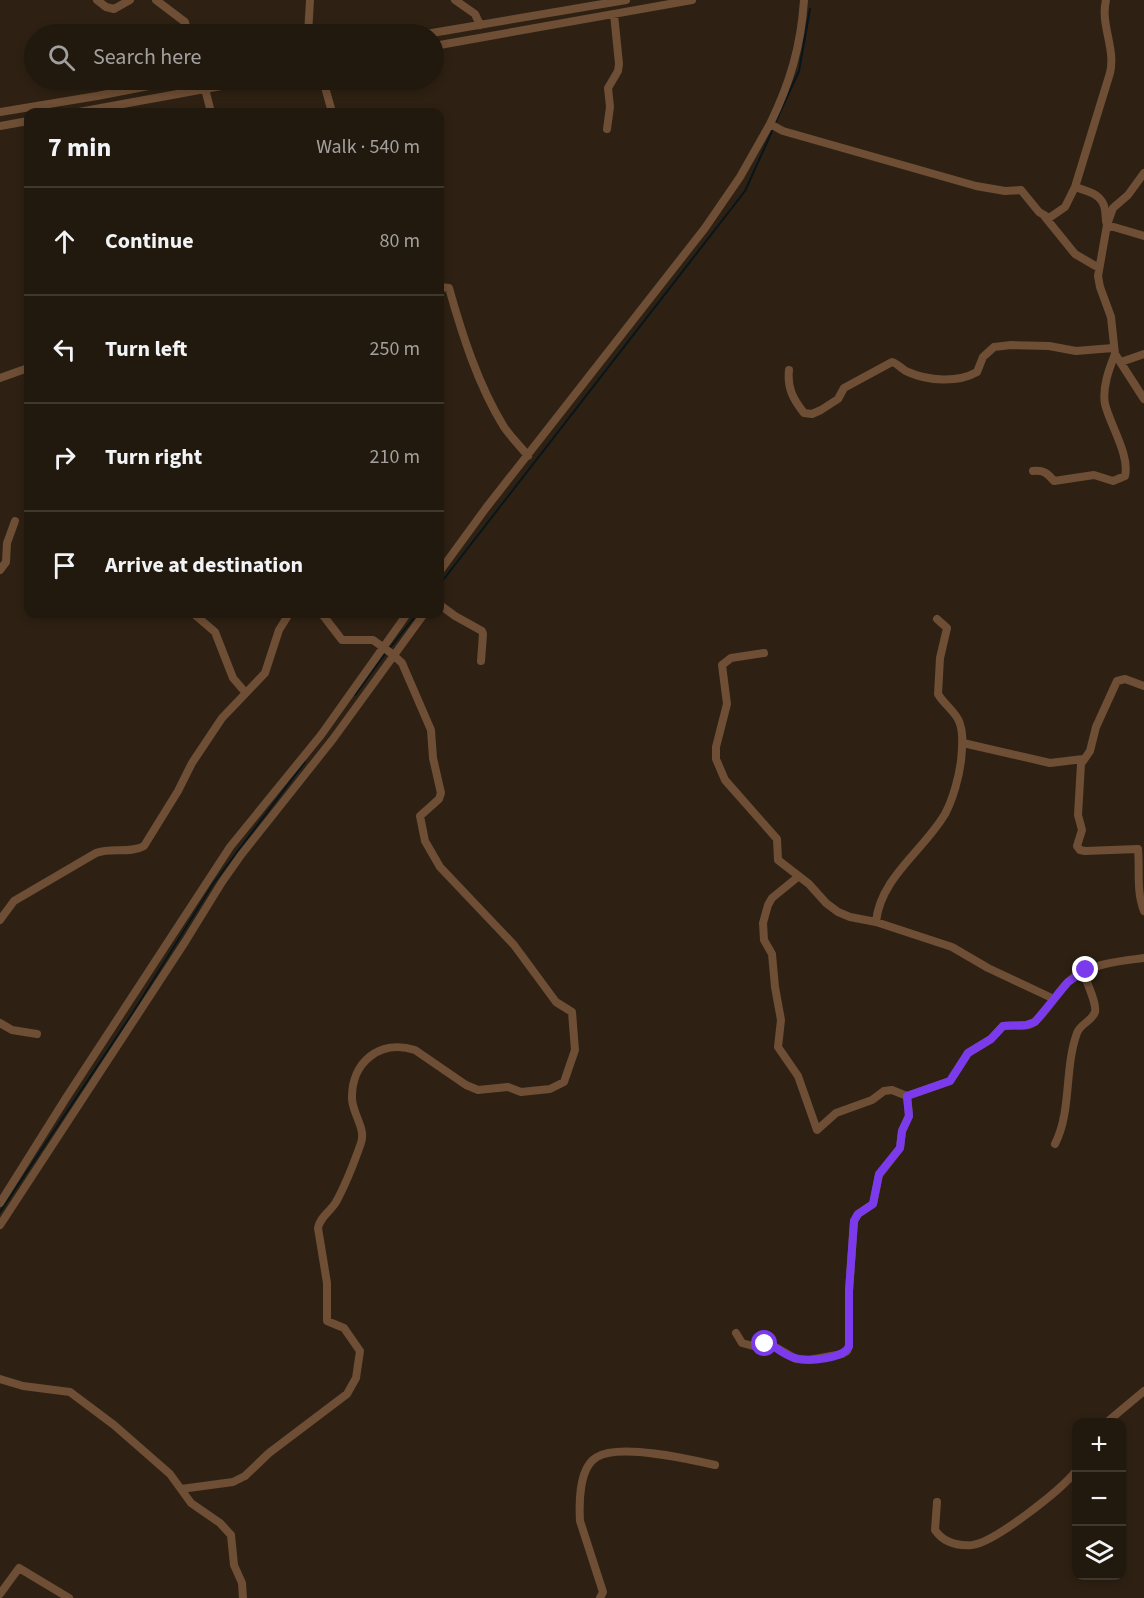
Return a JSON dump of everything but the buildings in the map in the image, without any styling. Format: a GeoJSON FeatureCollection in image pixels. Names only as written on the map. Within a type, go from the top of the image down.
{"type":"FeatureCollection","features":[{"type":"Feature","properties":{"kind":"street"},"geometry":{"type":"LineString","coordinates":[[97,0],[106,7],[114,9],[130,0]]}},
{"type":"Feature","properties":{"kind":"street"},"geometry":{"type":"LineString","coordinates":[[156,0],[185,21],[186,24]]}},
{"type":"Feature","properties":{"kind":"street"},"geometry":{"type":"LineString","coordinates":[[309,24],[310,0]]}},
{"type":"Feature","properties":{"kind":"street"},"geometry":{"type":"LineString","coordinates":[[455,0],[475,14],[480,25]]}},
{"type":"Feature","properties":{"kind":"street"},"geometry":{"type":"LineString","coordinates":[[448,43],[446,31],[626,0]]}},
{"type":"Feature","properties":{"kind":"street"},"geometry":{"type":"LineString","coordinates":[[444,44],[692,0]]}},
{"type":"Feature","properties":{"kind":"street"},"geometry":{"type":"LineString","coordinates":[[444,566],[705,228],[740,177],[771,125],[786,90],[801,33],[804,0]]}},
{"type":"Feature","properties":{"kind":"street"},"geometry":{"type":"LineString","coordinates":[[1045,217],[1054,216],[1065,207],[1099,113],[1112,62],[1104,20],[1106,0]]}},
{"type":"Feature","properties":{"kind":"street"},"geometry":{"type":"LineString","coordinates":[[607,129],[610,107],[608,88],[618,71],[619,64],[614,14]]}},
{"type":"Feature","properties":{"kind":"street"},"geometry":{"type":"LineString","coordinates":[[24,108],[128,90]]}},
{"type":"Feature","properties":{"kind":"street"},"geometry":{"type":"LineString","coordinates":[[101,108],[200,90]]}},
{"type":"Feature","properties":{"kind":"street"},"geometry":{"type":"LineString","coordinates":[[205,90],[210,108]]}},
{"type":"Feature","properties":{"kind":"street"},"geometry":{"type":"LineString","coordinates":[[326,90],[331,108]]}},
{"type":"Feature","properties":{"kind":"street"},"geometry":{"type":"LineString","coordinates":[[0,112],[24,108]]}},
{"type":"Feature","properties":{"kind":"street"},"geometry":{"type":"LineString","coordinates":[[0,126],[24,122]]}},
{"type":"Feature","properties":{"kind":"street"},"geometry":{"type":"LineString","coordinates":[[771,125],[783,131],[976,186],[1005,191],[1021,190],[1075,254],[1099,268]]}},
{"type":"Feature","properties":{"kind":"street"},"geometry":{"type":"LineString","coordinates":[[1144,173],[1128,195],[1115,205],[1107,225],[1099,268],[1100,288],[1113,326],[1116,355],[1144,399]]}},
{"type":"Feature","properties":{"kind":"street"},"geometry":{"type":"LineString","coordinates":[[1074,187],[1094,194],[1100,199],[1105,209],[1107,225]]}},
{"type":"Feature","properties":{"kind":"street"},"geometry":{"type":"LineString","coordinates":[[1107,225],[1144,236]]}},
{"type":"Feature","properties":{"kind":"street"},"geometry":{"type":"LineString","coordinates":[[444,287],[449,288],[484,389],[504,426],[528,456]]}},
{"type":"Feature","properties":{"kind":"street"},"geometry":{"type":"LineString","coordinates":[[789,370],[788,381],[792,395],[804,413],[813,414],[838,399],[844,388],[892,362],[910,374],[944,381],[978,372],[983,357],[994,347],[1049,346],[1116,355],[1144,354]]}},
{"type":"Feature","properties":{"kind":"street"},"geometry":{"type":"LineString","coordinates":[[1033,471],[1047,473],[1054,481],[1094,475],[1113,481],[1125,476],[1123,456],[1105,404],[1104,394],[1107,377],[1116,355]]}},
{"type":"Feature","properties":{"kind":"street"},"geometry":{"type":"LineString","coordinates":[[0,378],[24,369]]}},
{"type":"Feature","properties":{"kind":"street"},"geometry":{"type":"LineString","coordinates":[[0,570],[6,562],[7,543],[15,521]]}},
{"type":"Feature","properties":{"kind":"street"},"geometry":{"type":"LineString","coordinates":[[444,607],[482,631],[481,661]]}},
{"type":"Feature","properties":{"kind":"street"},"geometry":{"type":"LineString","coordinates":[[199,618],[215,632],[233,678],[245,692]]}},
{"type":"Feature","properties":{"kind":"street"},"geometry":{"type":"LineString","coordinates":[[0,920],[14,901],[96,853],[106,850],[137,849],[144,846],[178,791],[192,763],[226,712],[265,673],[281,625],[286,618]]}},
{"type":"Feature","properties":{"kind":"street"},"geometry":{"type":"LineString","coordinates":[[181,1489],[239,1480],[269,1452],[347,1394],[356,1378],[360,1351],[344,1328],[327,1322],[327,1283],[318,1228],[320,1220],[332,1209],[338,1199],[361,1142],[362,1131],[352,1098],[358,1072],[364,1062],[373,1053],[383,1048],[404,1047],[415,1050],[466,1085],[478,1090],[508,1087],[518,1093],[550,1089],[566,1080],[574,1055],[575,1045],[570,1011],[556,1002],[514,945],[444,872],[424,841],[420,816],[440,799],[441,793],[433,758],[432,736],[405,668],[389,651],[368,639],[342,640],[325,618]]}},
{"type":"Feature","properties":{"kind":"street"},"geometry":{"type":"LineString","coordinates":[[0,1225],[241,855],[326,747],[389,651],[404,618]]}},
{"type":"Feature","properties":{"kind":"street"},"geometry":{"type":"LineString","coordinates":[[0,1203],[230,847],[321,735],[358,684],[420,618]]}},
{"type":"Feature","properties":{"kind":"street"},"geometry":{"type":"LineString","coordinates":[[876,922],[878,909],[888,887],[946,812],[960,771],[963,743],[959,720],[938,694],[939,658],[947,628],[937,619]]}},
{"type":"Feature","properties":{"kind":"street"},"geometry":{"type":"LineString","coordinates":[[764,653],[731,658],[722,664],[727,704],[716,747],[716,759],[725,780],[777,839],[778,860],[838,912],[952,947],[988,968],[1054,999]]}},
{"type":"Feature","properties":{"kind":"street"},"geometry":{"type":"LineString","coordinates":[[1144,686],[1125,679],[1117,681],[1096,727],[1090,751],[1083,759],[1080,769],[1078,815],[1082,830],[1077,846],[1080,850],[1085,851],[1138,849],[1139,896],[1144,911]]}},
{"type":"Feature","properties":{"kind":"street"},"geometry":{"type":"LineString","coordinates":[[963,743],[1050,762],[1083,759]]}},
{"type":"Feature","properties":{"kind":"street"},"geometry":{"type":"LineString","coordinates":[[799,876],[772,898],[765,913],[763,934],[772,954],[781,1020],[778,1047],[798,1076],[816,1129],[819,1129],[836,1113],[872,1100],[884,1091],[892,1090],[907,1096],[950,1081],[972,1049],[991,1039],[1003,1026],[1031,1024],[1068,982],[1083,972],[1096,967],[1144,958]]}},
{"type":"Feature","properties":{"kind":"street"},"geometry":{"type":"LineString","coordinates":[[159,956],[169,966]]}},
{"type":"Feature","properties":{"kind":"street"},"geometry":{"type":"LineString","coordinates":[[1055,1144],[1064,1119],[1071,1055],[1077,1033],[1081,1025],[1095,1011],[1083,972]]}},
{"type":"Feature","properties":{"kind":"street"},"geometry":{"type":"LineString","coordinates":[[0,1023],[12,1030],[37,1034]]}},
{"type":"Feature","properties":{"kind":"street"},"geometry":{"type":"LineString","coordinates":[[736,1333],[742,1343],[753,1346],[770,1344],[796,1359],[822,1359],[847,1351],[854,1221],[858,1214],[873,1204],[879,1174],[898,1151],[902,1131],[909,1116],[907,1096]]}},
{"type":"Feature","properties":{"kind":"street"},"geometry":{"type":"LineString","coordinates":[[0,1379],[16,1385],[63,1390],[76,1395],[170,1474],[191,1503],[220,1523],[231,1535],[234,1565],[242,1583],[243,1598]]}},
{"type":"Feature","properties":{"kind":"street"},"geometry":{"type":"LineString","coordinates":[[1112,1418],[1144,1391]]}},
{"type":"Feature","properties":{"kind":"street"},"geometry":{"type":"LineString","coordinates":[[600,1598],[603,1592],[580,1521],[579,1509],[581,1484],[589,1464],[596,1457],[623,1452],[671,1455],[715,1465]]}},
{"type":"Feature","properties":{"kind":"street"},"geometry":{"type":"LineString","coordinates":[[937,1502],[935,1530],[942,1539],[964,1545],[974,1545],[1000,1532],[1040,1504],[1069,1481],[1076,1472]]}},
{"type":"Feature","properties":{"kind":"street"},"geometry":{"type":"LineString","coordinates":[[0,1593],[19,1568],[69,1598]]}},
{"type":"Feature","properties":{"kind":"waterway"},"geometry":{"type":"LineString","coordinates":[[775,123],[799,71],[810,9]]}},
{"type":"Feature","properties":{"kind":"waterway"},"geometry":{"type":"LineString","coordinates":[[444,579],[745,191],[773,129]]}},
{"type":"Feature","properties":{"kind":"waterway"},"geometry":{"type":"LineString","coordinates":[[389,649],[414,618]]}},
{"type":"Feature","properties":{"kind":"waterway"},"geometry":{"type":"LineString","coordinates":[[355,695],[385,654]]}},
{"type":"Feature","properties":{"kind":"waterway"},"geometry":{"type":"LineString","coordinates":[[0,1212],[132,1014],[213,884],[305,762]]}},
{"type":"Feature","properties":{"kind":"route"},"geometry":{"type":"LineString","coordinates":[[765,1344],[770,1344],[796,1359],[822,1359],[847,1351],[854,1221],[858,1214],[873,1204],[879,1174],[887,1167],[900,1148],[902,1131],[909,1116],[907,1096],[946,1084],[953,1078],[968,1053],[991,1039],[1003,1026],[1026,1025],[1035,1022],[1068,982],[1086,970]]}}]}
